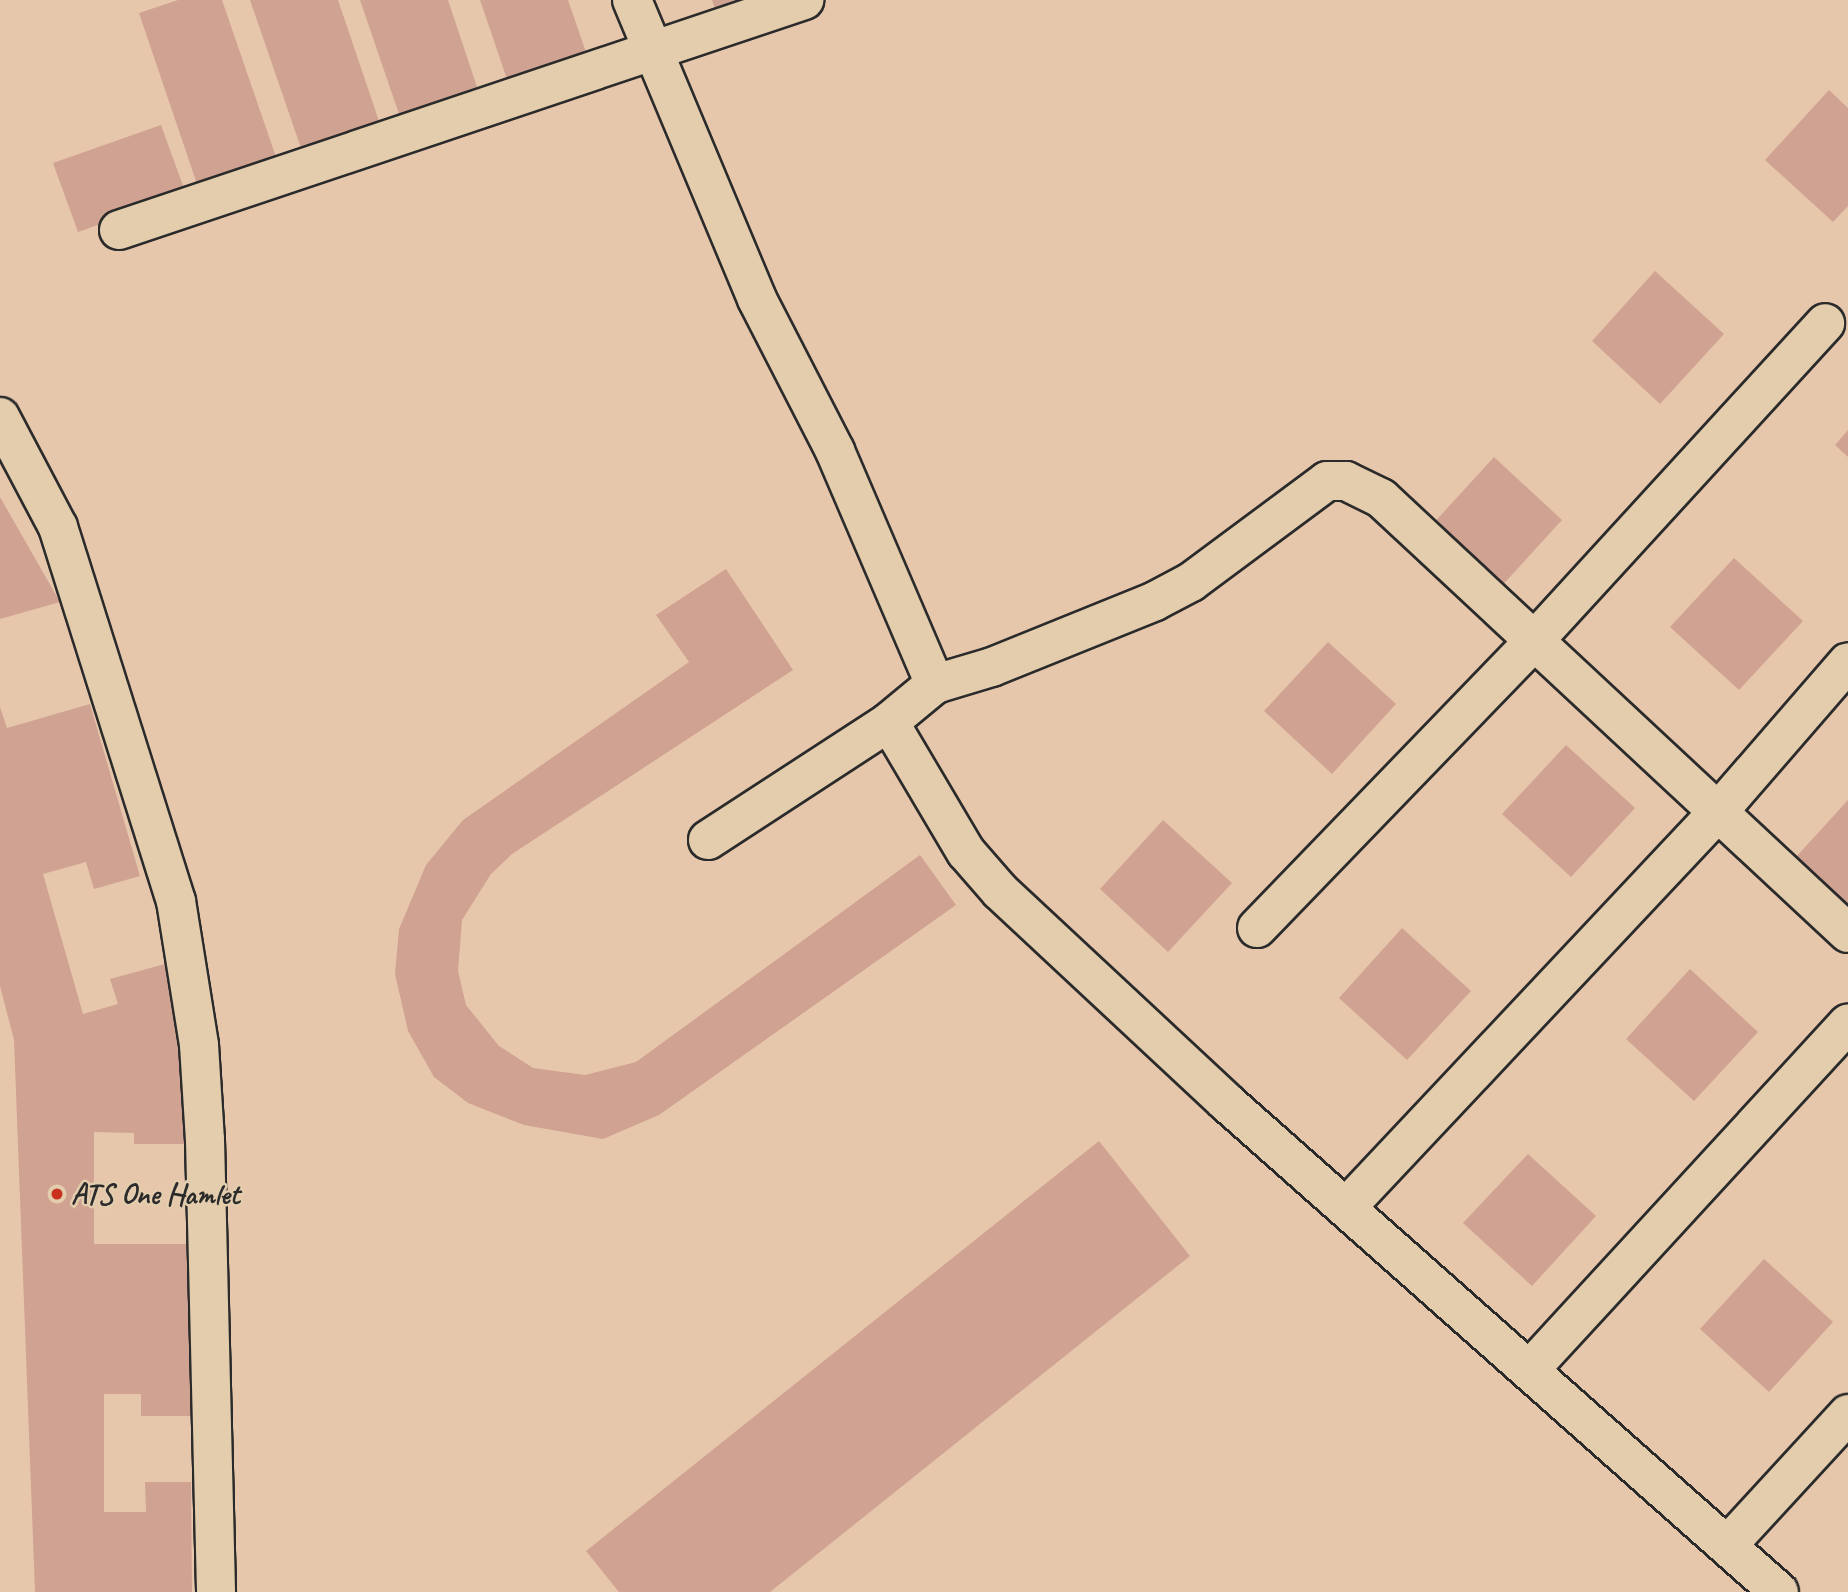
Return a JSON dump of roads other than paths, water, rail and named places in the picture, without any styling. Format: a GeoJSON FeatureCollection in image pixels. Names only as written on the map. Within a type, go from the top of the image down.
{"type":"FeatureCollection","features":[{"type":"Feature","properties":{"kind":"street"},"geometry":{"type":"LineString","coordinates":[[632,0],[757,299],[846,476],[935,684]]}},
{"type":"Feature","properties":{"kind":"street"},"geometry":{"type":"LineString","coordinates":[[119,230],[804,0]]}},
{"type":"Feature","properties":{"kind":"street"},"geometry":{"type":"LineString","coordinates":[[1257,928],[1534,641],[1825,323]]}},
{"type":"Feature","properties":{"kind":"street"},"geometry":{"type":"LineString","coordinates":[[0,417],[58,527],[176,901],[199,1045],[205,1140],[216,1592]]}},
{"type":"Feature","properties":{"kind":"street"},"geometry":{"type":"LineString","coordinates":[[708,840],[889,722],[935,684],[992,667],[1155,601],[1191,582],[1327,481],[1346,481],[1381,498],[1848,933]]}},
{"type":"Feature","properties":{"kind":"street"},"geometry":{"type":"LineString","coordinates":[[1357,1196],[1718,812],[1848,662]]}},
{"type":"Feature","properties":{"kind":"street"},"geometry":{"type":"LineString","coordinates":[[889,722],[966,852],[1000,891],[1225,1101],[1779,1592]]}},
{"type":"Feature","properties":{"kind":"street"},"geometry":{"type":"LineString","coordinates":[[1534,1365],[1848,1023]]}},
{"type":"Feature","properties":{"kind":"street"},"geometry":{"type":"LineString","coordinates":[[1735,1537],[1848,1414]]}},
{"type":"Feature","properties":{"kind":"place","name":"ATS One Hamlet"},"geometry":{"type":"Point","coordinates":[57,1194]}}]}
